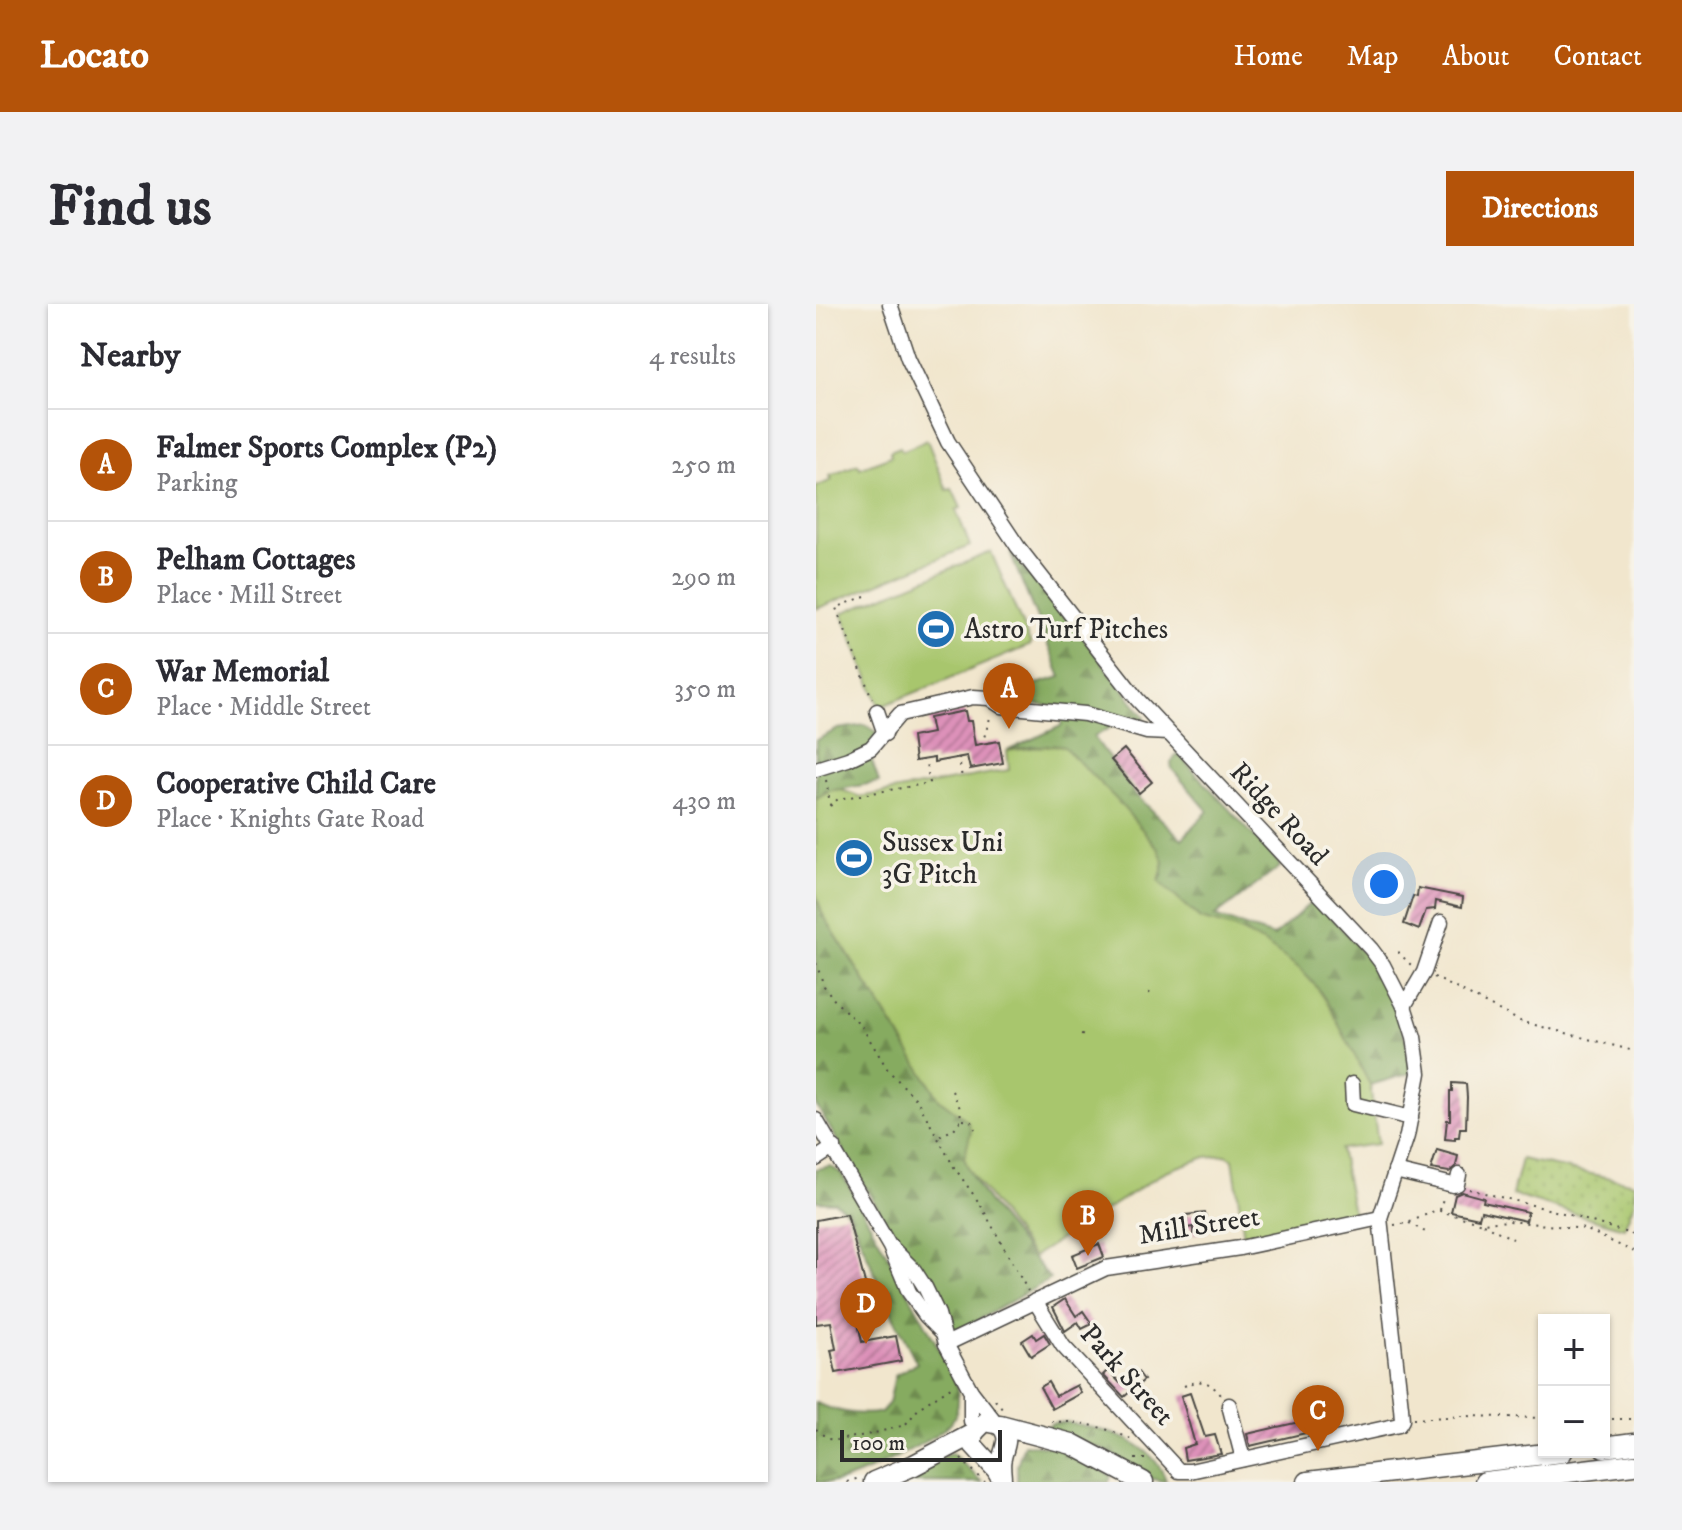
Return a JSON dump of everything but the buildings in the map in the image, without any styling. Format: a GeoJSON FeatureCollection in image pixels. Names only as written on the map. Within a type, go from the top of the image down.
{"type":"FeatureCollection","features":[{"type":"Feature","properties":{"kind":"highway"},"geometry":{"type":"LineString","coordinates":[[998,1424],[1072,1444],[1143,1482]]}},
{"type":"Feature","properties":{"kind":"highway"},"geometry":{"type":"LineString","coordinates":[[874,1482],[953,1446],[974,1431]]}},
{"type":"Feature","properties":{"kind":"highway"},"geometry":{"type":"LineString","coordinates":[[1610,1446],[1634,1443]]}},
{"type":"Feature","properties":{"kind":"highway"},"geometry":{"type":"LineString","coordinates":[[1308,1482],[1538,1455]]}},
{"type":"Feature","properties":{"kind":"highway"},"geometry":{"type":"LineString","coordinates":[[1485,1482],[1634,1464]]}},
{"type":"Feature","properties":{"kind":"main road"},"geometry":{"type":"LineString","coordinates":[[985,1422],[998,1424],[1007,1434],[997,1481],[985,1457],[975,1450],[974,1431],[985,1422]]}},
{"type":"Feature","properties":{"kind":"main road"},"geometry":{"type":"LineString","coordinates":[[985,1457],[996,1457],[1004,1450]]}},
{"type":"Feature","properties":{"kind":"street","name":"Ridge Road"},"geometry":{"type":"LineString","coordinates":[[890,304],[908,358],[948,442],[1018,547],[1137,699],[1364,942],[1383,965],[1404,1006],[1414,1037],[1419,1073],[1411,1118],[1380,1222],[1402,1420]]}},
{"type":"Feature","properties":{"kind":"street"},"geometry":{"type":"LineString","coordinates":[[820,768],[871,748],[900,714],[973,697],[989,698],[1001,706],[1085,714],[1147,732],[1168,733]]}},
{"type":"Feature","properties":{"kind":"street"},"geometry":{"type":"LineString","coordinates":[[877,711],[885,734]]}},
{"type":"Feature","properties":{"kind":"street"},"geometry":{"type":"LineString","coordinates":[[1404,1006],[1424,972],[1441,922]]}},
{"type":"Feature","properties":{"kind":"street"},"geometry":{"type":"LineString","coordinates":[[1352,1084],[1353,1104],[1411,1118]]}},
{"type":"Feature","properties":{"kind":"street"},"geometry":{"type":"LineString","coordinates":[[816,1120],[890,1247],[901,1254],[925,1287],[938,1314],[944,1338],[971,1391],[998,1424]]}},
{"type":"Feature","properties":{"kind":"street"},"geometry":{"type":"LineString","coordinates":[[816,1159],[834,1147]]}},
{"type":"Feature","properties":{"kind":"street"},"geometry":{"type":"LineString","coordinates":[[1395,1171],[1453,1186]]}},
{"type":"Feature","properties":{"kind":"street","name":"Mill Street"},"geometry":{"type":"LineString","coordinates":[[944,1338],[1035,1301],[1091,1273],[1114,1266],[1242,1248],[1380,1222]]}},
{"type":"Feature","properties":{"kind":"street","name":"Park Street"},"geometry":{"type":"LineString","coordinates":[[1035,1301],[1063,1346],[1177,1470],[1190,1471],[1243,1459]]}},
{"type":"Feature","properties":{"kind":"street"},"geometry":{"type":"LineString","coordinates":[[971,1391],[974,1431]]}},
{"type":"Feature","properties":{"kind":"street"},"geometry":{"type":"LineString","coordinates":[[1229,1405],[1243,1459],[1393,1427],[1402,1420]]}},
{"type":"Feature","properties":{"kind":"path"},"geometry":{"type":"LineString","coordinates":[[865,596],[836,608],[877,711]]}},
{"type":"Feature","properties":{"kind":"path"},"geometry":{"type":"LineString","coordinates":[[982,744],[996,701]]}},
{"type":"Feature","properties":{"kind":"path"},"geometry":{"type":"LineString","coordinates":[[959,757],[962,779]]}},
{"type":"Feature","properties":{"kind":"path"},"geometry":{"type":"LineString","coordinates":[[820,768],[831,808],[838,799],[930,783],[925,759]]}},
{"type":"Feature","properties":{"kind":"path"},"geometry":{"type":"LineString","coordinates":[[1398,952],[1409,964],[1520,1021],[1634,1051]]}},
{"type":"Feature","properties":{"kind":"path"},"geometry":{"type":"LineString","coordinates":[[816,963],[824,986],[835,1001],[862,1027],[888,1070],[917,1100],[1035,1301]]}},
{"type":"Feature","properties":{"kind":"path"},"geometry":{"type":"LineString","coordinates":[[939,1137],[954,1129],[961,1120],[960,1108],[952,1091]]}},
{"type":"Feature","properties":{"kind":"path"},"geometry":{"type":"LineString","coordinates":[[961,1120],[971,1121],[975,1129]]}},
{"type":"Feature","properties":{"kind":"path"},"geometry":{"type":"LineString","coordinates":[[1440,1211],[1443,1198],[1453,1186],[1563,1213],[1634,1235]]}},
{"type":"Feature","properties":{"kind":"path"},"geometry":{"type":"LineString","coordinates":[[1408,1223],[1440,1211],[1457,1220],[1482,1223],[1509,1221],[1585,1229],[1634,1252]]}},
{"type":"Feature","properties":{"kind":"path"},"geometry":{"type":"LineString","coordinates":[[1380,1222],[1408,1223],[1427,1233]]}},
{"type":"Feature","properties":{"kind":"path"},"geometry":{"type":"LineString","coordinates":[[1482,1223],[1513,1239]]}},
{"type":"Feature","properties":{"kind":"path"},"geometry":{"type":"LineString","coordinates":[[1184,1386],[1201,1380],[1211,1383],[1229,1405]]}},
{"type":"Feature","properties":{"kind":"path"},"geometry":{"type":"LineString","coordinates":[[816,1429],[828,1439],[838,1440],[905,1425],[920,1407],[955,1385]]}},
{"type":"Feature","properties":{"kind":"path"},"geometry":{"type":"LineString","coordinates":[[1402,1420],[1465,1416],[1538,1418]]}},
{"type":"Feature","properties":{"kind":"path"},"geometry":{"type":"LineString","coordinates":[[1610,1419],[1634,1419]]}},
{"type":"Feature","properties":{"kind":"path"},"geometry":{"type":"LineString","coordinates":[[953,1446],[961,1459],[997,1481]]}},
{"type":"Feature","properties":{"kind":"path"},"geometry":{"type":"LineString","coordinates":[[1126,1459],[1155,1458]]}},
{"type":"Feature","properties":{"kind":"green space"},"geometry":{"type":"Polygon","coordinates":[[[927,440],[947,490],[952,489],[961,508],[956,510],[970,546],[816,609],[816,487],[832,480],[830,476],[858,464],[860,468],[891,456],[890,451],[900,447],[902,451],[927,440]]]}},
{"type":"Feature","properties":{"kind":"green space","name":"Astro Turf Pitches"},"geometry":{"type":"Polygon","coordinates":[[[991,552],[1031,645],[880,707],[842,613],[991,552]]]}},
{"type":"Feature","properties":{"kind":"green space"},"geometry":{"type":"Polygon","coordinates":[[[1010,553],[1145,717],[1141,722],[1113,726],[1094,737],[1136,795],[1182,839],[1208,811],[1172,769],[1171,763],[1177,753],[1278,862],[1280,867],[1214,917],[1274,936],[1314,900],[1351,939],[1380,977],[1400,1020],[1411,1073],[1370,1085],[1358,1065],[1209,923],[1200,919],[1158,882],[1164,862],[1036,746],[1007,751],[1061,726],[1064,708],[1008,701],[1009,693],[1013,691],[1061,677],[1010,553]]]}},
{"type":"Feature","properties":{"kind":"green space"},"geometry":{"type":"Polygon","coordinates":[[[865,725],[877,732],[868,750],[879,782],[826,792],[816,799],[816,740],[838,729],[865,725]]]}},
{"type":"Feature","properties":{"kind":"green space"},"geometry":{"type":"Polygon","coordinates":[[[1054,745],[1064,747],[1117,800],[1158,848],[1164,862],[1159,882],[1200,919],[1233,928],[1263,942],[1299,968],[1327,1002],[1370,1085],[1378,1144],[1340,1149],[1354,1217],[1244,1237],[1233,1159],[1226,1155],[1206,1157],[1166,1171],[1033,1257],[969,1170],[964,1158],[971,1131],[967,1120],[940,1100],[822,913],[816,893],[816,799],[833,790],[843,790],[860,797],[1009,770],[1007,751],[1054,745]]]}},
{"type":"Feature","properties":{"kind":"green space"},"geometry":{"type":"Polygon","coordinates":[[[816,893],[822,913],[940,1100],[969,1123],[967,1163],[976,1184],[1050,1279],[954,1334],[816,1105],[816,893]]]}},
{"type":"Feature","properties":{"kind":"green space"},"geometry":{"type":"Polygon","coordinates":[[[1521,1159],[1634,1183],[1634,1203],[1624,1228],[1512,1195],[1521,1159]]]}},
{"type":"Feature","properties":{"kind":"green space"},"geometry":{"type":"Polygon","coordinates":[[[830,1166],[841,1173],[857,1200],[952,1372],[958,1403],[952,1421],[915,1447],[846,1479],[816,1482],[816,1403],[848,1412],[881,1412],[889,1403],[895,1375],[917,1363],[893,1316],[849,1213],[835,1202],[816,1201],[816,1169],[830,1166]]]}},
{"type":"Feature","properties":{"kind":"green space"},"geometry":{"type":"Polygon","coordinates":[[[1066,1422],[1111,1433],[1138,1446],[1150,1455],[1166,1480],[1147,1478],[1103,1449],[1050,1431],[1048,1427],[1066,1422]]]}},
{"type":"Feature","properties":{"kind":"green space"},"geometry":{"type":"Polygon","coordinates":[[[1024,1444],[1065,1448],[1111,1476],[1109,1482],[1017,1482],[1017,1465],[1024,1444]]]}},
{"type":"Feature","properties":{"kind":"green space"},"geometry":{"type":"Polygon","coordinates":[[[952,1453],[982,1482],[885,1482],[952,1453]]]}},
{"type":"Feature","properties":{"kind":"place","name":"Astro Turf Pitches"},"geometry":{"type":"Point","coordinates":[936,629]}},
{"type":"Feature","properties":{"kind":"place","name":"Falmer Sports Complex (P2)"},"geometry":{"type":"Point","coordinates":[1009,729]}},
{"type":"Feature","properties":{"kind":"place","name":"Sussex Uni 3G Pitch"},"geometry":{"type":"Point","coordinates":[854,858]}},
{"type":"Feature","properties":{"kind":"place","name":"Pelham Cottages"},"geometry":{"type":"Point","coordinates":[1088,1256]}},
{"type":"Feature","properties":{"kind":"place","name":"Cooperative Child Care"},"geometry":{"type":"Point","coordinates":[866,1344]}},
{"type":"Feature","properties":{"kind":"place","name":"War Memorial"},"geometry":{"type":"Point","coordinates":[1318,1451]}}]}
